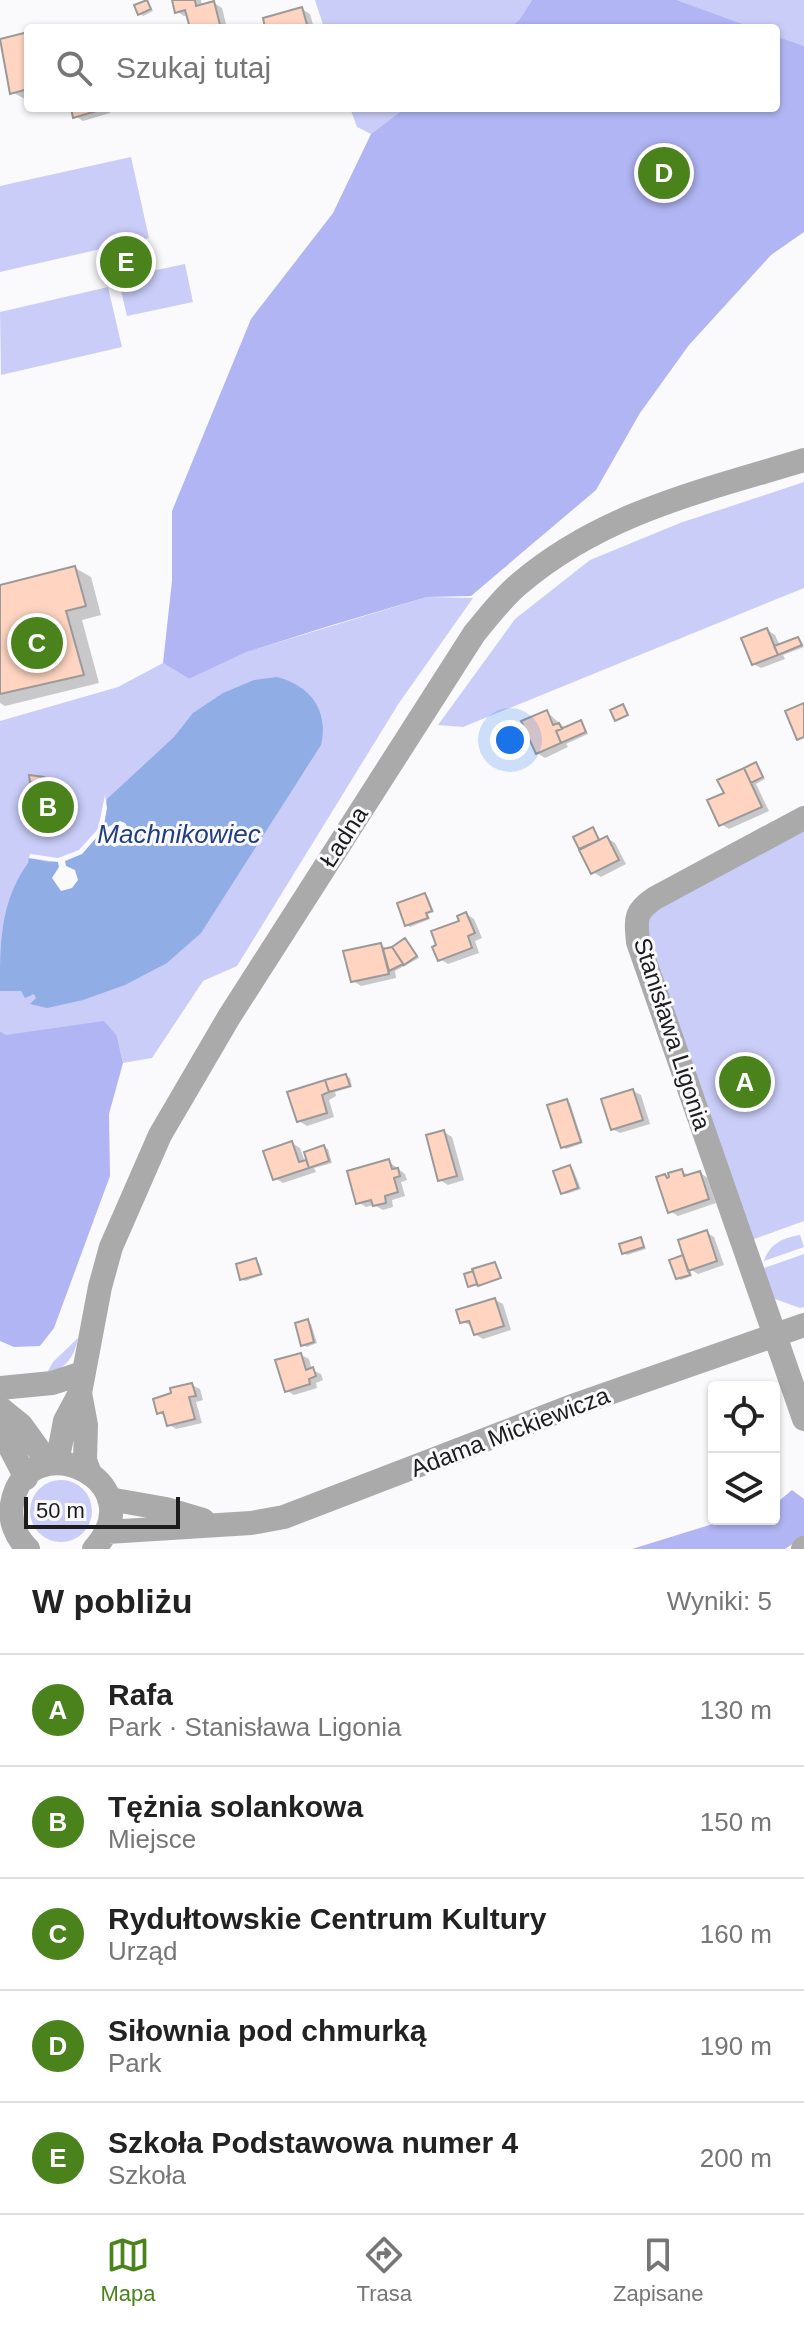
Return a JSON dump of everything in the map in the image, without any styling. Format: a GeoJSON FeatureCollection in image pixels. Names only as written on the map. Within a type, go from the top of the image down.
{"type":"FeatureCollection","features":[{"type":"Feature","properties":{"kind":"street","name":"Ładna"},"geometry":{"type":"LineString","coordinates":[[53,1464],[65,1421],[81,1383],[111,1247],[160,1135],[229,1017],[474,634],[517,585],[571,544],[629,515],[804,460]]}},
{"type":"Feature","properties":{"kind":"street","name":"Stanisława Ligonia"},"geometry":{"type":"LineString","coordinates":[[776,1335],[638,942],[636,919],[643,906],[655,898],[804,818]]}},
{"type":"Feature","properties":{"kind":"street","name":"Adama Mickiewicza"},"geometry":{"type":"LineString","coordinates":[[100,1540],[213,1523],[251,1523],[284,1517],[575,1405],[804,1325]]}},
{"type":"Feature","properties":{"kind":"street"},"geometry":{"type":"LineString","coordinates":[[776,1335],[804,1419]]}},
{"type":"Feature","properties":{"kind":"street","name":"Ładna"},"geometry":{"type":"LineString","coordinates":[[81,1383],[86,1425],[85,1460],[89,1471]]}},
{"type":"Feature","properties":{"kind":"street"},"geometry":{"type":"LineString","coordinates":[[0,1388],[81,1383]]}},
{"type":"Feature","properties":{"kind":"street"},"geometry":{"type":"LineString","coordinates":[[0,1408],[21,1425],[53,1464]]}},
{"type":"Feature","properties":{"kind":"street"},"geometry":{"type":"LineString","coordinates":[[0,1428],[26,1478]]}},
{"type":"Feature","properties":{"kind":"street"},"geometry":{"type":"LineString","coordinates":[[18,1543],[12,1507],[15,1495],[26,1478],[53,1464],[77,1465],[97,1479],[109,1499],[109,1521],[100,1540]]}},
{"type":"Feature","properties":{"kind":"street","name":"Adama Mickiewicza"},"geometry":{"type":"LineString","coordinates":[[109,1499],[166,1509],[213,1523]]}},
{"type":"Feature","properties":{"kind":"shaded area"},"geometry":{"type":"Polygon","coordinates":[[[315,0],[532,0],[514,24],[323,24],[315,0]]]}},
{"type":"Feature","properties":{"kind":"shaded area"},"geometry":{"type":"Polygon","coordinates":[[[532,0],[677,0],[743,24],[514,24],[532,0]]]}},
{"type":"Feature","properties":{"kind":"shaded area"},"geometry":{"type":"Polygon","coordinates":[[[677,0],[804,0],[804,46],[780,37],[780,24],[743,24],[677,0]]]}},
{"type":"Feature","properties":{"kind":"shaded area"},"geometry":{"type":"Polygon","coordinates":[[[780,37],[804,46],[804,232],[771,255],[689,345],[640,413],[596,490],[471,596],[427,597],[247,652],[189,679],[163,663],[172,581],[172,511],[251,319],[333,213],[371,134],[400,112],[780,112],[780,37]]]}},
{"type":"Feature","properties":{"kind":"shaded area"},"geometry":{"type":"Polygon","coordinates":[[[351,112],[400,112],[371,134],[357,127],[351,112]]]}},
{"type":"Feature","properties":{"kind":"shaded area"},"geometry":{"type":"Polygon","coordinates":[[[131,157],[149,238],[0,272],[0,186],[131,157]]]}},
{"type":"Feature","properties":{"kind":"shaded area"},"geometry":{"type":"Polygon","coordinates":[[[185,264],[193,302],[127,316],[118,278],[185,264]]]}},
{"type":"Feature","properties":{"kind":"shaded area"},"geometry":{"type":"Polygon","coordinates":[[[108,287],[122,347],[1,375],[0,312],[108,287]]]}},
{"type":"Feature","properties":{"kind":"shaded area"},"geometry":{"type":"Polygon","coordinates":[[[804,482],[804,588],[463,727],[438,725],[515,619],[590,560],[680,523],[804,482]]]}},
{"type":"Feature","properties":{"kind":"shaded area"},"geometry":{"type":"Polygon","coordinates":[[[427,597],[473,598],[399,703],[237,966],[203,981],[152,1058],[123,1063],[117,1036],[5,1035],[0,1031],[0,721],[118,687],[163,663],[189,679],[247,652],[427,597]]]}},
{"type":"Feature","properties":{"kind":"shaded area"},"geometry":{"type":"Polygon","coordinates":[[[804,818],[804,1221],[743,1243],[638,942],[643,906],[804,818]]]}},
{"type":"Feature","properties":{"kind":"shaded area"},"geometry":{"type":"Polygon","coordinates":[[[104,1021],[117,1036],[123,1063],[109,1114],[110,1176],[54,1328],[40,1346],[14,1347],[0,1341],[0,1031],[6,1035],[104,1021]]]}},
{"type":"Feature","properties":{"kind":"shaded area"},"geometry":{"type":"Polygon","coordinates":[[[800,1235],[804,1247],[764,1261],[778,1242],[800,1235]]]}},
{"type":"Feature","properties":{"kind":"shaded area"},"geometry":{"type":"Polygon","coordinates":[[[804,1254],[804,1307],[800,1308],[775,1299],[761,1269],[804,1254]]]}},
{"type":"Feature","properties":{"kind":"shaded area"},"geometry":{"type":"Polygon","coordinates":[[[78,1338],[68,1362],[45,1376],[53,1362],[78,1338]]]}},
{"type":"Feature","properties":{"kind":"shaded area"},"geometry":{"type":"Polygon","coordinates":[[[55,1480],[67,1480],[83,1489],[90,1499],[90,1523],[83,1533],[67,1542],[55,1542],[35,1528],[30,1517],[30,1505],[44,1485],[55,1480]]]}},
{"type":"Feature","properties":{"kind":"shaded area"},"geometry":{"type":"Polygon","coordinates":[[[792,1490],[804,1499],[804,1536],[785,1549],[632,1549],[710,1525],[780,1525],[780,1500],[792,1490]]]}},
{"type":"Feature","properties":{"kind":"water","name":"Machnikowiec"},"geometry":{"type":"Polygon","coordinates":[[[277,677],[299,687],[315,702],[322,721],[321,745],[201,933],[167,963],[125,985],[83,1000],[47,1008],[30,1004],[36,998],[34,994],[25,998],[21,991],[0,991],[1,940],[7,908],[29,858],[49,862],[82,854],[102,831],[107,799],[174,737],[193,713],[223,693],[254,680],[277,677]]]}},
{"type":"Feature","properties":{"kind":"pier"},"geometry":{"type":"Polygon","coordinates":[[[105,795],[107,808],[104,825],[108,827],[120,821],[125,823],[131,832],[129,842],[114,847],[102,831],[82,854],[65,861],[66,866],[75,870],[78,880],[72,888],[61,891],[52,878],[59,867],[58,862],[29,858],[30,854],[58,858],[79,850],[98,829],[105,795]]]}},
{"type":"Feature","properties":{"kind":"building"},"geometry":{"type":"Polygon","coordinates":[[[147,0],[151,9],[138,15],[134,5],[147,0]]]}},
{"type":"Feature","properties":{"kind":"building"},"geometry":{"type":"Polygon","coordinates":[[[172,0],[195,0],[196,6],[214,1],[220,24],[189,24],[185,10],[175,13],[172,0]]]}},
{"type":"Feature","properties":{"kind":"building"},"geometry":{"type":"Polygon","coordinates":[[[302,7],[307,24],[264,24],[263,18],[302,7]]]}},
{"type":"Feature","properties":{"kind":"building"},"geometry":{"type":"Polygon","coordinates":[[[24,33],[24,90],[10,94],[0,39],[24,33]]]}},
{"type":"Feature","properties":{"kind":"building"},"geometry":{"type":"Polygon","coordinates":[[[72,112],[93,112],[73,118],[72,112]]]}},
{"type":"Feature","properties":{"kind":"building"},"geometry":{"type":"Polygon","coordinates":[[[75,566],[86,606],[66,611],[84,675],[0,694],[0,585],[75,566]]]}},
{"type":"Feature","properties":{"kind":"building"},"geometry":{"type":"Polygon","coordinates":[[[767,628],[778,655],[752,665],[741,638],[767,628]]]}},
{"type":"Feature","properties":{"kind":"building"},"geometry":{"type":"Polygon","coordinates":[[[798,637],[802,645],[778,655],[774,646],[798,637]]]}},
{"type":"Feature","properties":{"kind":"building"},"geometry":{"type":"Polygon","coordinates":[[[804,703],[804,737],[797,740],[785,711],[804,703]]]}},
{"type":"Feature","properties":{"kind":"building"},"geometry":{"type":"Polygon","coordinates":[[[623,704],[628,715],[615,721],[610,710],[623,704]]]}},
{"type":"Feature","properties":{"kind":"building"},"geometry":{"type":"Polygon","coordinates":[[[547,710],[553,725],[559,723],[562,729],[556,731],[561,743],[536,754],[521,721],[547,710]]]}},
{"type":"Feature","properties":{"kind":"building"},"geometry":{"type":"Polygon","coordinates":[[[581,720],[586,732],[561,743],[556,731],[581,720]]]}},
{"type":"Feature","properties":{"kind":"building"},"geometry":{"type":"Polygon","coordinates":[[[756,762],[763,777],[751,783],[744,768],[756,762]]]}},
{"type":"Feature","properties":{"kind":"building"},"geometry":{"type":"Polygon","coordinates":[[[744,768],[762,807],[719,826],[707,800],[724,793],[717,780],[744,768]]]}},
{"type":"Feature","properties":{"kind":"building"},"geometry":{"type":"Polygon","coordinates":[[[29,775],[44,777],[56,786],[50,790],[30,782],[29,775]]]}},
{"type":"Feature","properties":{"kind":"building"},"geometry":{"type":"Polygon","coordinates":[[[40,799],[50,805],[60,805],[61,813],[43,811],[34,804],[40,799]]]}},
{"type":"Feature","properties":{"kind":"building"},"geometry":{"type":"Polygon","coordinates":[[[593,827],[599,840],[579,849],[573,837],[593,827]]]}},
{"type":"Feature","properties":{"kind":"building"},"geometry":{"type":"Polygon","coordinates":[[[607,836],[619,860],[591,874],[579,850],[607,836]]]}},
{"type":"Feature","properties":{"kind":"building"},"geometry":{"type":"Polygon","coordinates":[[[425,893],[432,911],[426,913],[428,918],[405,926],[397,903],[425,893]]]}},
{"type":"Feature","properties":{"kind":"building"},"geometry":{"type":"Polygon","coordinates":[[[466,912],[475,933],[468,936],[472,948],[438,961],[432,947],[436,945],[431,931],[459,921],[457,916],[466,912]]]}},
{"type":"Feature","properties":{"kind":"building"},"geometry":{"type":"Polygon","coordinates":[[[405,938],[417,956],[404,965],[392,947],[405,938]]]}},
{"type":"Feature","properties":{"kind":"building"},"geometry":{"type":"Polygon","coordinates":[[[381,943],[389,974],[351,982],[343,951],[381,943]]]}},
{"type":"Feature","properties":{"kind":"building"},"geometry":{"type":"Polygon","coordinates":[[[392,947],[403,964],[389,971],[383,949],[392,947]]]}},
{"type":"Feature","properties":{"kind":"building"},"geometry":{"type":"Polygon","coordinates":[[[346,1074],[350,1086],[329,1092],[325,1080],[346,1074]]]}},
{"type":"Feature","properties":{"kind":"building"},"geometry":{"type":"Polygon","coordinates":[[[325,1080],[329,1092],[322,1095],[327,1113],[297,1122],[287,1092],[325,1080]]]}},
{"type":"Feature","properties":{"kind":"building"},"geometry":{"type":"Polygon","coordinates":[[[633,1089],[643,1120],[611,1130],[601,1099],[633,1089]]]}},
{"type":"Feature","properties":{"kind":"building"},"geometry":{"type":"Polygon","coordinates":[[[567,1099],[581,1142],[561,1148],[547,1105],[567,1099]]]}},
{"type":"Feature","properties":{"kind":"building"},"geometry":{"type":"Polygon","coordinates":[[[444,1130],[457,1176],[438,1181],[426,1135],[444,1130]]]}},
{"type":"Feature","properties":{"kind":"building"},"geometry":{"type":"Polygon","coordinates":[[[292,1141],[299,1162],[306,1160],[309,1168],[273,1180],[263,1151],[292,1141]]]}},
{"type":"Feature","properties":{"kind":"building"},"geometry":{"type":"Polygon","coordinates":[[[324,1145],[329,1161],[309,1168],[304,1152],[324,1145]]]}},
{"type":"Feature","properties":{"kind":"building"},"geometry":{"type":"Polygon","coordinates":[[[389,1159],[392,1169],[398,1168],[400,1176],[394,1178],[398,1192],[385,1196],[386,1203],[373,1206],[371,1200],[356,1204],[347,1171],[389,1159]]]}},
{"type":"Feature","properties":{"kind":"building"},"geometry":{"type":"Polygon","coordinates":[[[570,1165],[578,1188],[561,1194],[553,1171],[570,1165]]]}},
{"type":"Feature","properties":{"kind":"building"},"geometry":{"type":"Polygon","coordinates":[[[682,1169],[684,1176],[700,1171],[709,1199],[668,1213],[656,1177],[665,1174],[667,1178],[668,1173],[682,1169]]]}},
{"type":"Feature","properties":{"kind":"building"},"geometry":{"type":"Polygon","coordinates":[[[707,1230],[717,1261],[688,1271],[678,1240],[707,1230]]]}},
{"type":"Feature","properties":{"kind":"building"},"geometry":{"type":"Polygon","coordinates":[[[641,1237],[644,1247],[622,1254],[619,1244],[641,1237]]]}},
{"type":"Feature","properties":{"kind":"building"},"geometry":{"type":"Polygon","coordinates":[[[683,1255],[690,1275],[676,1279],[669,1260],[683,1255]]]}},
{"type":"Feature","properties":{"kind":"building"},"geometry":{"type":"Polygon","coordinates":[[[256,1258],[261,1274],[240,1280],[236,1264],[256,1258]]]}},
{"type":"Feature","properties":{"kind":"building"},"geometry":{"type":"Polygon","coordinates":[[[495,1262],[501,1278],[478,1286],[472,1269],[495,1262]]]}},
{"type":"Feature","properties":{"kind":"building"},"geometry":{"type":"Polygon","coordinates":[[[473,1271],[477,1284],[468,1287],[464,1274],[473,1271]]]}},
{"type":"Feature","properties":{"kind":"building"},"geometry":{"type":"Polygon","coordinates":[[[495,1298],[504,1326],[474,1335],[469,1321],[460,1323],[456,1310],[495,1298]]]}},
{"type":"Feature","properties":{"kind":"building"},"geometry":{"type":"Polygon","coordinates":[[[308,1319],[314,1342],[301,1346],[295,1323],[308,1319]]]}},
{"type":"Feature","properties":{"kind":"building"},"geometry":{"type":"Polygon","coordinates":[[[301,1353],[306,1370],[313,1367],[316,1376],[309,1379],[310,1384],[285,1392],[275,1360],[301,1353]]]}},
{"type":"Feature","properties":{"kind":"building"},"geometry":{"type":"Polygon","coordinates":[[[192,1383],[196,1396],[189,1397],[195,1419],[167,1426],[163,1412],[157,1414],[153,1399],[171,1393],[170,1388],[192,1383]]]}},
{"type":"Feature","properties":{"kind":"place","name":"Siłownia pod chmurką"},"geometry":{"type":"Point","coordinates":[664,173]}},
{"type":"Feature","properties":{"kind":"place","name":"Szkoła Podstawowa numer 4"},"geometry":{"type":"Point","coordinates":[126,262]}},
{"type":"Feature","properties":{"kind":"place","name":"Rydułtowskie Centrum Kultury"},"geometry":{"type":"Point","coordinates":[37,643]}},
{"type":"Feature","properties":{"kind":"place","name":"Tężnia solankowa"},"geometry":{"type":"Point","coordinates":[48,807]}},
{"type":"Feature","properties":{"kind":"place","name":"Rafa"},"geometry":{"type":"Point","coordinates":[745,1082]}}]}
